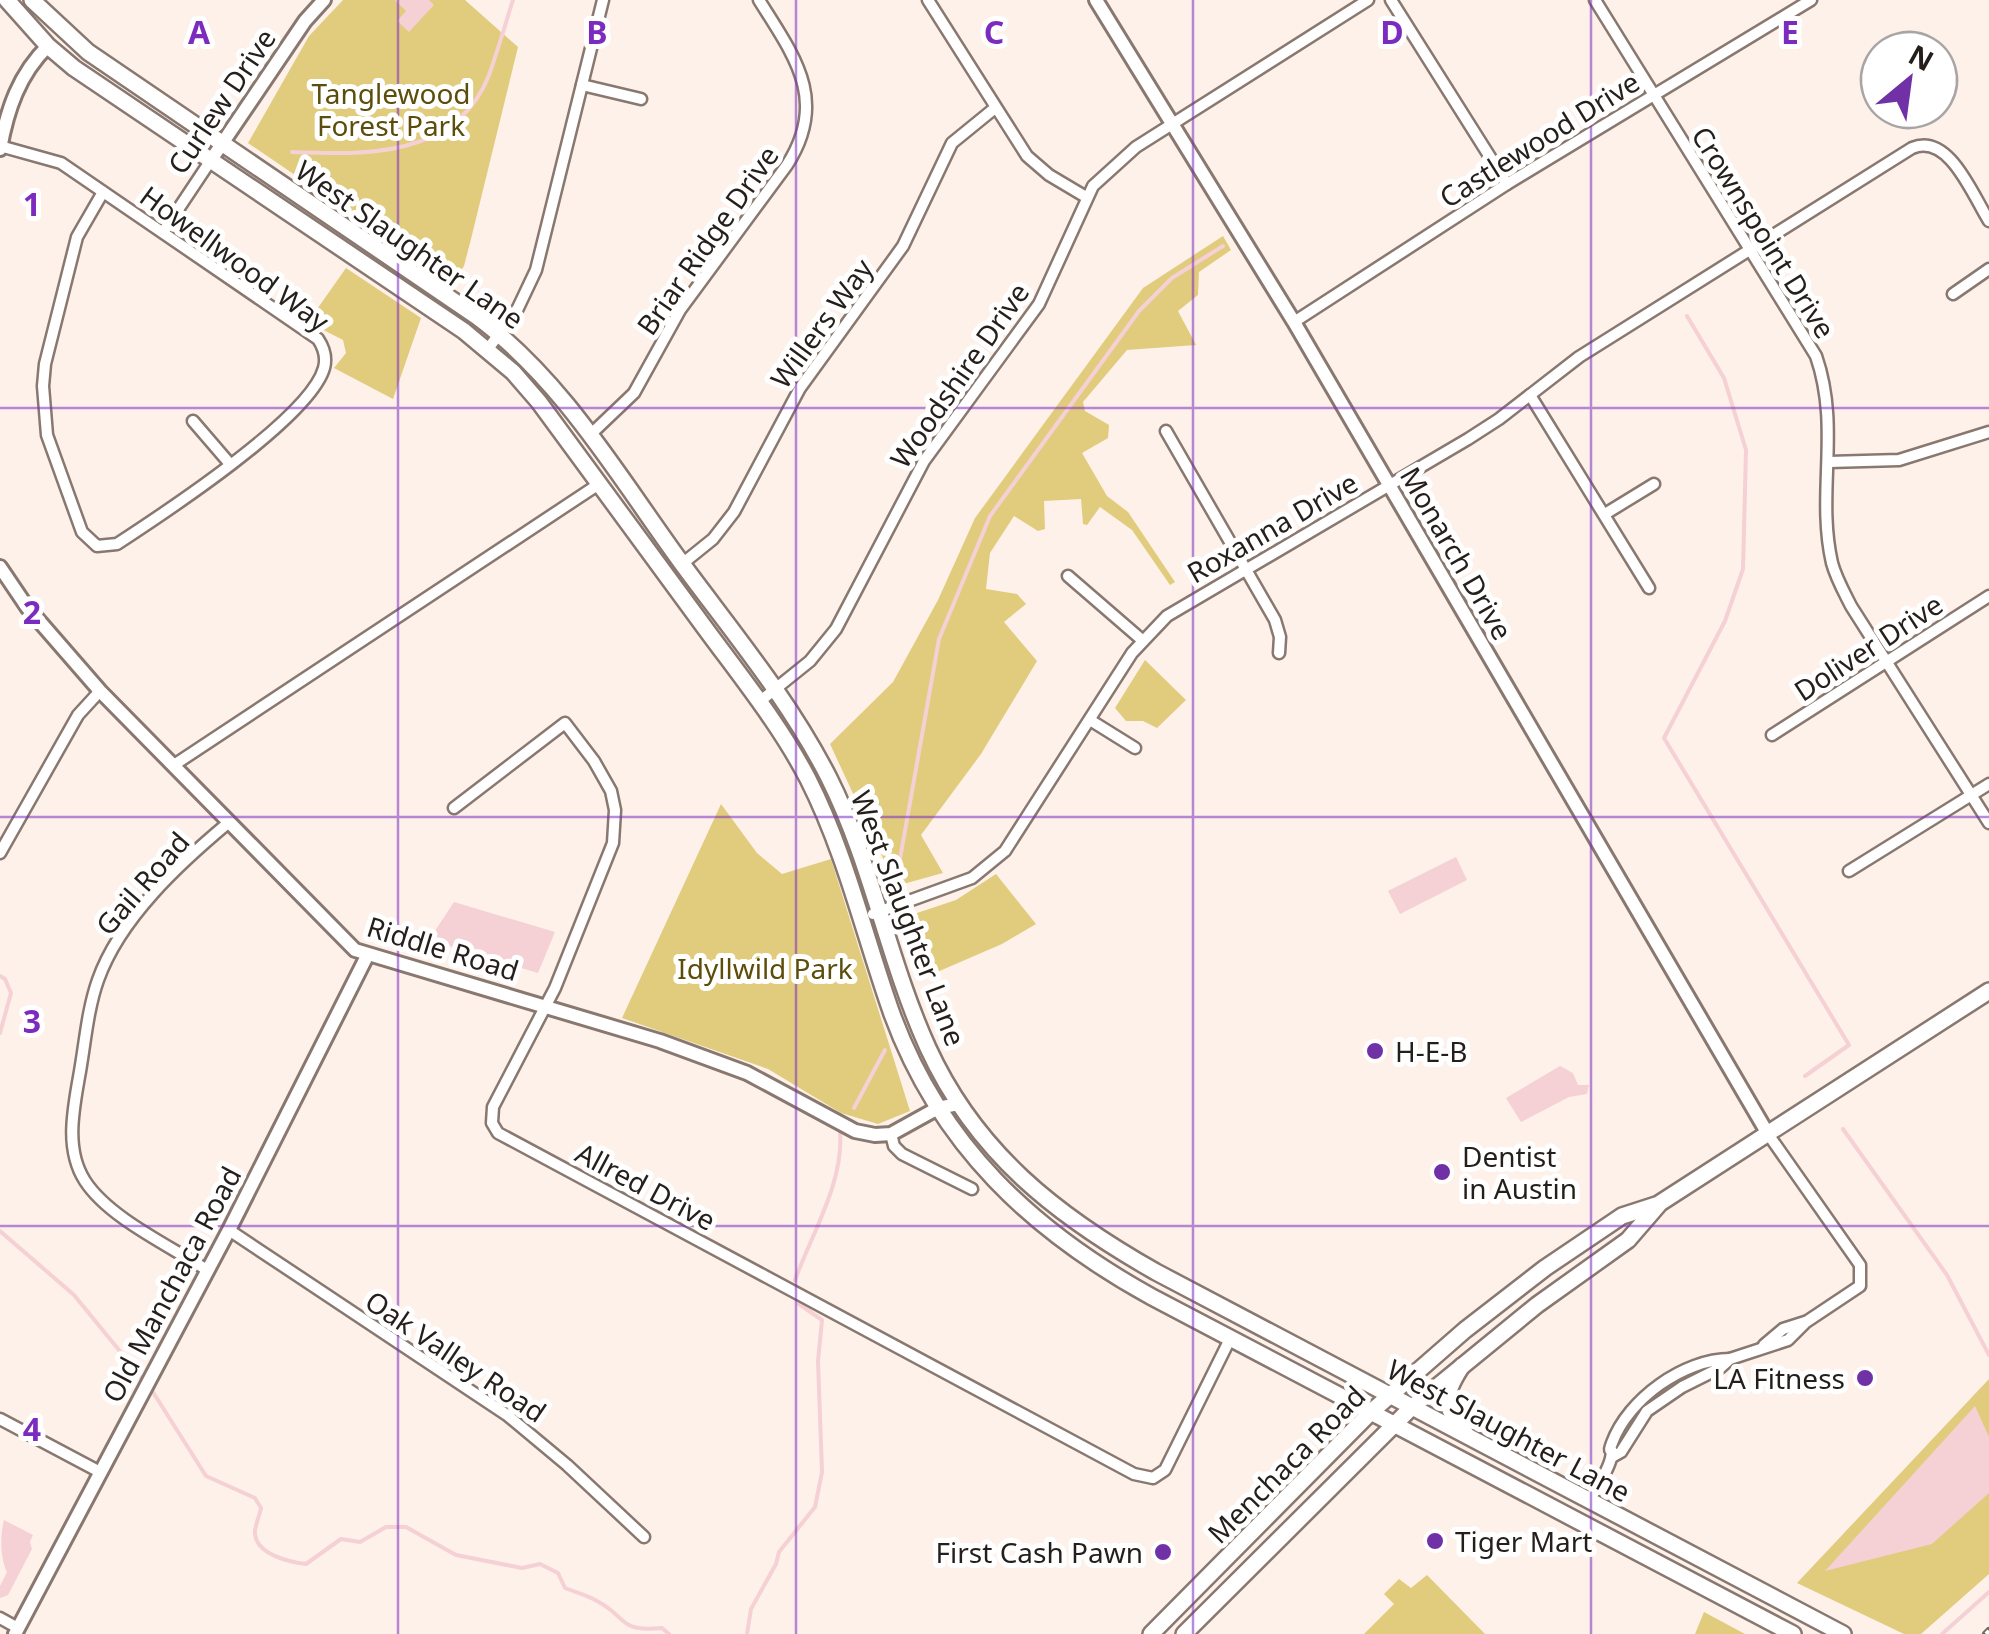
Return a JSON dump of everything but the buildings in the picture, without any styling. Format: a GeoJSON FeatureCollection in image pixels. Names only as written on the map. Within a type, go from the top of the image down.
{"type":"FeatureCollection","features":[{"type":"Feature","properties":{"kind":"main road","name":"West Slaughter Lane"},"geometry":{"type":"LineString","coordinates":[[7,0],[48,46],[84,75],[488,350],[539,402],[759,702],[814,791],[833,833],[892,1013],[912,1060],[938,1108],[984,1171],[1028,1215],[1114,1276],[1793,1634]]}},
{"type":"Feature","properties":{"kind":"main road","name":"West Slaughter Lane"},"geometry":{"type":"LineString","coordinates":[[32,0],[88,52],[500,333],[530,360],[590,435],[776,690],[852,826],[928,1048],[958,1104],[996,1152],[1048,1203],[1096,1238],[1156,1272],[1838,1631]]}},
{"type":"Feature","properties":{"kind":"main road","name":"Menchaca Road"},"geometry":{"type":"LineString","coordinates":[[1184,1634],[1393,1424],[1537,1305],[1628,1240],[1660,1204],[1989,991]]}},
{"type":"Feature","properties":{"kind":"main road","name":"Menchaca Road"},"geometry":{"type":"LineString","coordinates":[[1152,1634],[1371,1412],[1477,1320],[1622,1216],[1660,1204]]}},
{"type":"Feature","properties":{"kind":"main road"},"geometry":{"type":"LineString","coordinates":[[1114,1276],[1135,1279],[1156,1272]]}},
{"type":"Feature","properties":{"kind":"main road"},"geometry":{"type":"LineString","coordinates":[[1462,1366],[1447,1389],[1448,1406],[1471,1438]]}},
{"type":"Feature","properties":{"kind":"street","name":"Curlew Drive"},"geometry":{"type":"LineString","coordinates":[[163,232],[305,21],[324,0]]}},
{"type":"Feature","properties":{"kind":"street"},"geometry":{"type":"LineString","coordinates":[[488,350],[525,296],[536,270],[604,0]]}},
{"type":"Feature","properties":{"kind":"street","name":"Briar Ridge Drive"},"geometry":{"type":"LineString","coordinates":[[590,435],[634,393],[680,310],[800,143],[806,117],[805,86],[795,58],[759,0]]}},
{"type":"Feature","properties":{"kind":"street"},"geometry":{"type":"LineString","coordinates":[[928,0],[995,108],[1036,165],[1086,197]]}},
{"type":"Feature","properties":{"kind":"street","name":"Monarch Drive"},"geometry":{"type":"LineString","coordinates":[[1096,0],[1294,322],[1768,1134]]}},
{"type":"Feature","properties":{"kind":"street","name":"Woodshire Drive"},"geometry":{"type":"LineString","coordinates":[[759,702],[810,660],[836,629],[924,460],[1038,304],[1086,197],[1117,161],[1368,0]]}},
{"type":"Feature","properties":{"kind":"street"},"geometry":{"type":"LineString","coordinates":[[1391,0],[1507,184]]}},
{"type":"Feature","properties":{"kind":"street","name":"Crownspoint Drive"},"geometry":{"type":"LineString","coordinates":[[1595,0],[1816,356],[1830,418],[1828,531],[1834,569],[1851,606],[1989,823]]}},
{"type":"Feature","properties":{"kind":"street","name":"Castlewood Drive"},"geometry":{"type":"LineString","coordinates":[[1294,322],[1507,184],[1811,0]]}},
{"type":"Feature","properties":{"kind":"street"},"geometry":{"type":"LineString","coordinates":[[0,147],[13,98],[25,74],[48,46]]}},
{"type":"Feature","properties":{"kind":"street"},"geometry":{"type":"LineString","coordinates":[[582,84],[641,99]]}},
{"type":"Feature","properties":{"kind":"street","name":"Willers Way"},"geometry":{"type":"LineString","coordinates":[[682,564],[713,539],[734,512],[800,388],[902,246],[946,152],[969,126],[995,108]]}},
{"type":"Feature","properties":{"kind":"street","name":"Roxanna Drive"},"geometry":{"type":"LineString","coordinates":[[863,917],[948,889],[990,866],[1018,835],[1142,640],[1167,616],[1483,430],[1579,356],[1912,148],[1926,144],[1938,148],[1952,161],[1989,221]]}},
{"type":"Feature","properties":{"kind":"street","name":"Howellwood Way"},"geometry":{"type":"LineString","coordinates":[[0,147],[61,163],[318,339],[324,349],[324,368],[311,392],[230,464],[117,544],[98,546],[82,532],[47,435],[43,386],[77,237],[103,192]]}},
{"type":"Feature","properties":{"kind":"street"},"geometry":{"type":"LineString","coordinates":[[1953,294],[1989,270]]}},
{"type":"Feature","properties":{"kind":"street"},"geometry":{"type":"LineString","coordinates":[[1530,395],[1649,588]]}},
{"type":"Feature","properties":{"kind":"street"},"geometry":{"type":"LineString","coordinates":[[193,421],[230,464]]}},
{"type":"Feature","properties":{"kind":"street"},"geometry":{"type":"LineString","coordinates":[[1166,431],[1275,620],[1279,653]]}},
{"type":"Feature","properties":{"kind":"street"},"geometry":{"type":"LineString","coordinates":[[1829,462],[1898,460],[1989,432]]}},
{"type":"Feature","properties":{"kind":"street"},"geometry":{"type":"LineString","coordinates":[[174,765],[599,484]]}},
{"type":"Feature","properties":{"kind":"street"},"geometry":{"type":"LineString","coordinates":[[1604,514],[1654,484]]}},
{"type":"Feature","properties":{"kind":"street","name":"Riddle Road"},"geometry":{"type":"LineString","coordinates":[[0,567],[38,619],[100,691],[344,942],[367,956],[660,1041],[748,1074],[855,1131],[876,1136],[891,1134]]}},
{"type":"Feature","properties":{"kind":"street"},"geometry":{"type":"LineString","coordinates":[[1068,576],[1142,640]]}},
{"type":"Feature","properties":{"kind":"street","name":"Doliver Drive"},"geometry":{"type":"LineString","coordinates":[[1772,735],[1989,596]]}},
{"type":"Feature","properties":{"kind":"street"},"geometry":{"type":"LineString","coordinates":[[0,853],[78,715],[100,691]]}},
{"type":"Feature","properties":{"kind":"street"},"geometry":{"type":"LineString","coordinates":[[1090,720],[1135,748]]}},
{"type":"Feature","properties":{"kind":"street","name":"Allred Drive"},"geometry":{"type":"LineString","coordinates":[[454,808],[565,723],[594,761],[615,810],[612,842],[546,1006],[493,1107],[492,1123],[498,1133],[1134,1474],[1153,1478],[1172,1460],[1230,1338]]}},
{"type":"Feature","properties":{"kind":"street"},"geometry":{"type":"LineString","coordinates":[[1849,872],[1989,784]]}},
{"type":"Feature","properties":{"kind":"street","name":"Gail Road"},"geometry":{"type":"LineString","coordinates":[[208,1270],[94,1193],[78,1166],[72,1121],[93,1000],[111,952],[161,888],[228,824]]}},
{"type":"Feature","properties":{"kind":"street","name":"Old Manchaca Road"},"geometry":{"type":"LineString","coordinates":[[16,1631],[229,1230],[367,956]]}},
{"type":"Feature","properties":{"kind":"street"},"geometry":{"type":"LineString","coordinates":[[958,1104],[938,1108],[891,1134],[894,1146],[902,1154],[972,1189]]}},
{"type":"Feature","properties":{"kind":"street"},"geometry":{"type":"LineString","coordinates":[[1589,1500],[1612,1456],[1621,1452],[1647,1411],[1730,1360],[1760,1348],[1783,1329],[1806,1322],[1860,1286],[1860,1266],[1768,1134]]}},
{"type":"Feature","properties":{"kind":"street","name":"Oak Valley Road"},"geometry":{"type":"LineString","coordinates":[[229,1230],[508,1415],[568,1464],[644,1537]]}},
{"type":"Feature","properties":{"kind":"street"},"geometry":{"type":"LineString","coordinates":[[0,1419],[100,1472]]}},
{"type":"Feature","properties":{"kind":"street"},"geometry":{"type":"LineString","coordinates":[[0,1618],[16,1631]]}},
{"type":"Feature","properties":{"kind":"green space","name":"Tanglewood Forest Park"},"geometry":{"type":"Polygon","coordinates":[[[343,0],[465,0],[518,47],[464,266],[453,283],[248,143],[309,36],[343,0]]]}},
{"type":"Feature","properties":{"kind":"green space"},"geometry":{"type":"Polygon","coordinates":[[[1223,236],[1231,250],[1199,272],[1198,295],[1178,311],[1196,345],[1127,350],[1083,402],[1085,411],[1109,425],[1108,438],[1082,453],[1107,496],[1128,512],[1175,582],[1170,585],[1132,530],[1100,507],[1087,525],[1083,524],[1081,499],[1044,501],[1045,529],[1038,531],[1014,516],[990,553],[986,589],[1017,594],[1026,604],[1004,622],[1037,661],[981,754],[921,835],[943,873],[896,886],[830,744],[893,682],[938,600],[975,518],[1143,288],[1223,236]]]}},
{"type":"Feature","properties":{"kind":"green space"},"geometry":{"type":"Polygon","coordinates":[[[346,268],[421,318],[393,399],[334,368],[346,353],[343,340],[308,322],[346,268]]]}},
{"type":"Feature","properties":{"kind":"green space"},"geometry":{"type":"Polygon","coordinates":[[[1145,660],[1186,700],[1157,728],[1143,721],[1126,721],[1115,708],[1145,660]]]}},
{"type":"Feature","properties":{"kind":"green space","name":"Idyllwild Park"},"geometry":{"type":"Polygon","coordinates":[[[721,804],[757,853],[782,874],[831,859],[910,1111],[878,1124],[841,1113],[768,1069],[622,1018],[721,804]]]}},
{"type":"Feature","properties":{"kind":"green space"},"geometry":{"type":"Polygon","coordinates":[[[996,874],[1036,924],[1002,944],[921,979],[899,919],[956,900],[996,874]]]}},
{"type":"Feature","properties":{"kind":"green space"},"geometry":{"type":"Polygon","coordinates":[[[1989,1379],[1989,1574],[1921,1634],[1904,1634],[1797,1583],[1989,1379]]]}},
{"type":"Feature","properties":{"kind":"green space"},"geometry":{"type":"Polygon","coordinates":[[[1427,1575],[1485,1634],[1364,1634],[1394,1604],[1384,1594],[1399,1579],[1411,1588],[1427,1575]]]}},
{"type":"Feature","properties":{"kind":"green space"},"geometry":{"type":"Polygon","coordinates":[[[1704,1612],[1745,1634],[1695,1634],[1704,1612]]]}},
{"type":"Feature","properties":{"kind":"shaded area"},"geometry":{"type":"Polygon","coordinates":[[[395,0],[429,0],[434,5],[409,32],[397,21],[406,11],[395,0]]]}},
{"type":"Feature","properties":{"kind":"shaded area"},"geometry":{"type":"Polygon","coordinates":[[[1456,857],[1467,880],[1400,914],[1388,891],[1456,857]]]}},
{"type":"Feature","properties":{"kind":"shaded area"},"geometry":{"type":"Polygon","coordinates":[[[454,902],[555,932],[538,973],[429,940],[454,902]]]}},
{"type":"Feature","properties":{"kind":"shaded area"},"geometry":{"type":"Polygon","coordinates":[[[1560,1066],[1573,1073],[1578,1085],[1589,1085],[1587,1094],[1569,1097],[1521,1122],[1506,1098],[1560,1066]]]}},
{"type":"Feature","properties":{"kind":"shaded area"},"geometry":{"type":"Polygon","coordinates":[[[1975,1406],[1989,1437],[1989,1493],[1932,1544],[1825,1571],[1975,1406]]]}},
{"type":"Feature","properties":{"kind":"shaded area"},"geometry":{"type":"Polygon","coordinates":[[[4,1520],[33,1535],[32,1549],[8,1595],[0,1598],[0,1586],[7,1572],[1,1546],[4,1520]]]}},
{"type":"Feature","properties":{"kind":"waterway"},"geometry":{"type":"LineString","coordinates":[[292,152],[349,153],[406,146],[432,137],[455,122],[474,102],[489,75],[513,0]]}},
{"type":"Feature","properties":{"kind":"waterway"},"geometry":{"type":"LineString","coordinates":[[897,876],[939,639],[990,516],[1139,311],[1172,278],[1223,246]]}},
{"type":"Feature","properties":{"kind":"waterway"},"geometry":{"type":"LineString","coordinates":[[1687,316],[1724,378],[1746,450],[1743,569],[1725,621],[1664,738],[1849,1045],[1805,1076]]}},
{"type":"Feature","properties":{"kind":"waterway"},"geometry":{"type":"LineString","coordinates":[[0,976],[11,993],[0,1033]]}},
{"type":"Feature","properties":{"kind":"waterway"},"geometry":{"type":"LineString","coordinates":[[854,1108],[885,1050]]}},
{"type":"Feature","properties":{"kind":"waterway"},"geometry":{"type":"LineString","coordinates":[[1843,1129],[1947,1275],[1989,1355]]}},
{"type":"Feature","properties":{"kind":"waterway"},"geometry":{"type":"LineString","coordinates":[[795,1280],[832,1188],[840,1132]]}},
{"type":"Feature","properties":{"kind":"waterway"},"geometry":{"type":"LineString","coordinates":[[0,1231],[74,1295],[141,1377]]}},
{"type":"Feature","properties":{"kind":"waterway"},"geometry":{"type":"LineString","coordinates":[[747,1634],[751,1609],[779,1552],[815,1507],[822,1472],[818,1361],[822,1320],[799,1304]]}},
{"type":"Feature","properties":{"kind":"waterway"},"geometry":{"type":"LineString","coordinates":[[151,1389],[206,1476],[255,1498],[261,1508],[255,1531],[257,1541],[275,1556],[306,1564],[341,1539],[360,1542],[386,1527],[406,1527],[456,1555],[522,1568],[540,1564],[558,1573],[565,1588],[597,1601],[630,1626],[662,1628],[669,1634]]}},
{"type":"Feature","properties":{"kind":"waterway"},"geometry":{"type":"LineString","coordinates":[[1942,1634],[1989,1592]]}},
{"type":"Feature","properties":{"kind":"railway"},"geometry":{"type":"LineString","coordinates":[[1986,1634],[1989,1631]]}},
{"type":"Feature","properties":{"kind":"place","name":"H-E-B"},"geometry":{"type":"Point","coordinates":[1375,1051]}},
{"type":"Feature","properties":{"kind":"place","name":"Dentist in Austin"},"geometry":{"type":"Point","coordinates":[1442,1172]}},
{"type":"Feature","properties":{"kind":"place","name":"LA Fitness"},"geometry":{"type":"Point","coordinates":[1865,1378]}},
{"type":"Feature","properties":{"kind":"place","name":"Tiger Mart"},"geometry":{"type":"Point","coordinates":[1435,1541]}},
{"type":"Feature","properties":{"kind":"place","name":"First Cash Pawn"},"geometry":{"type":"Point","coordinates":[1163,1552]}}]}
